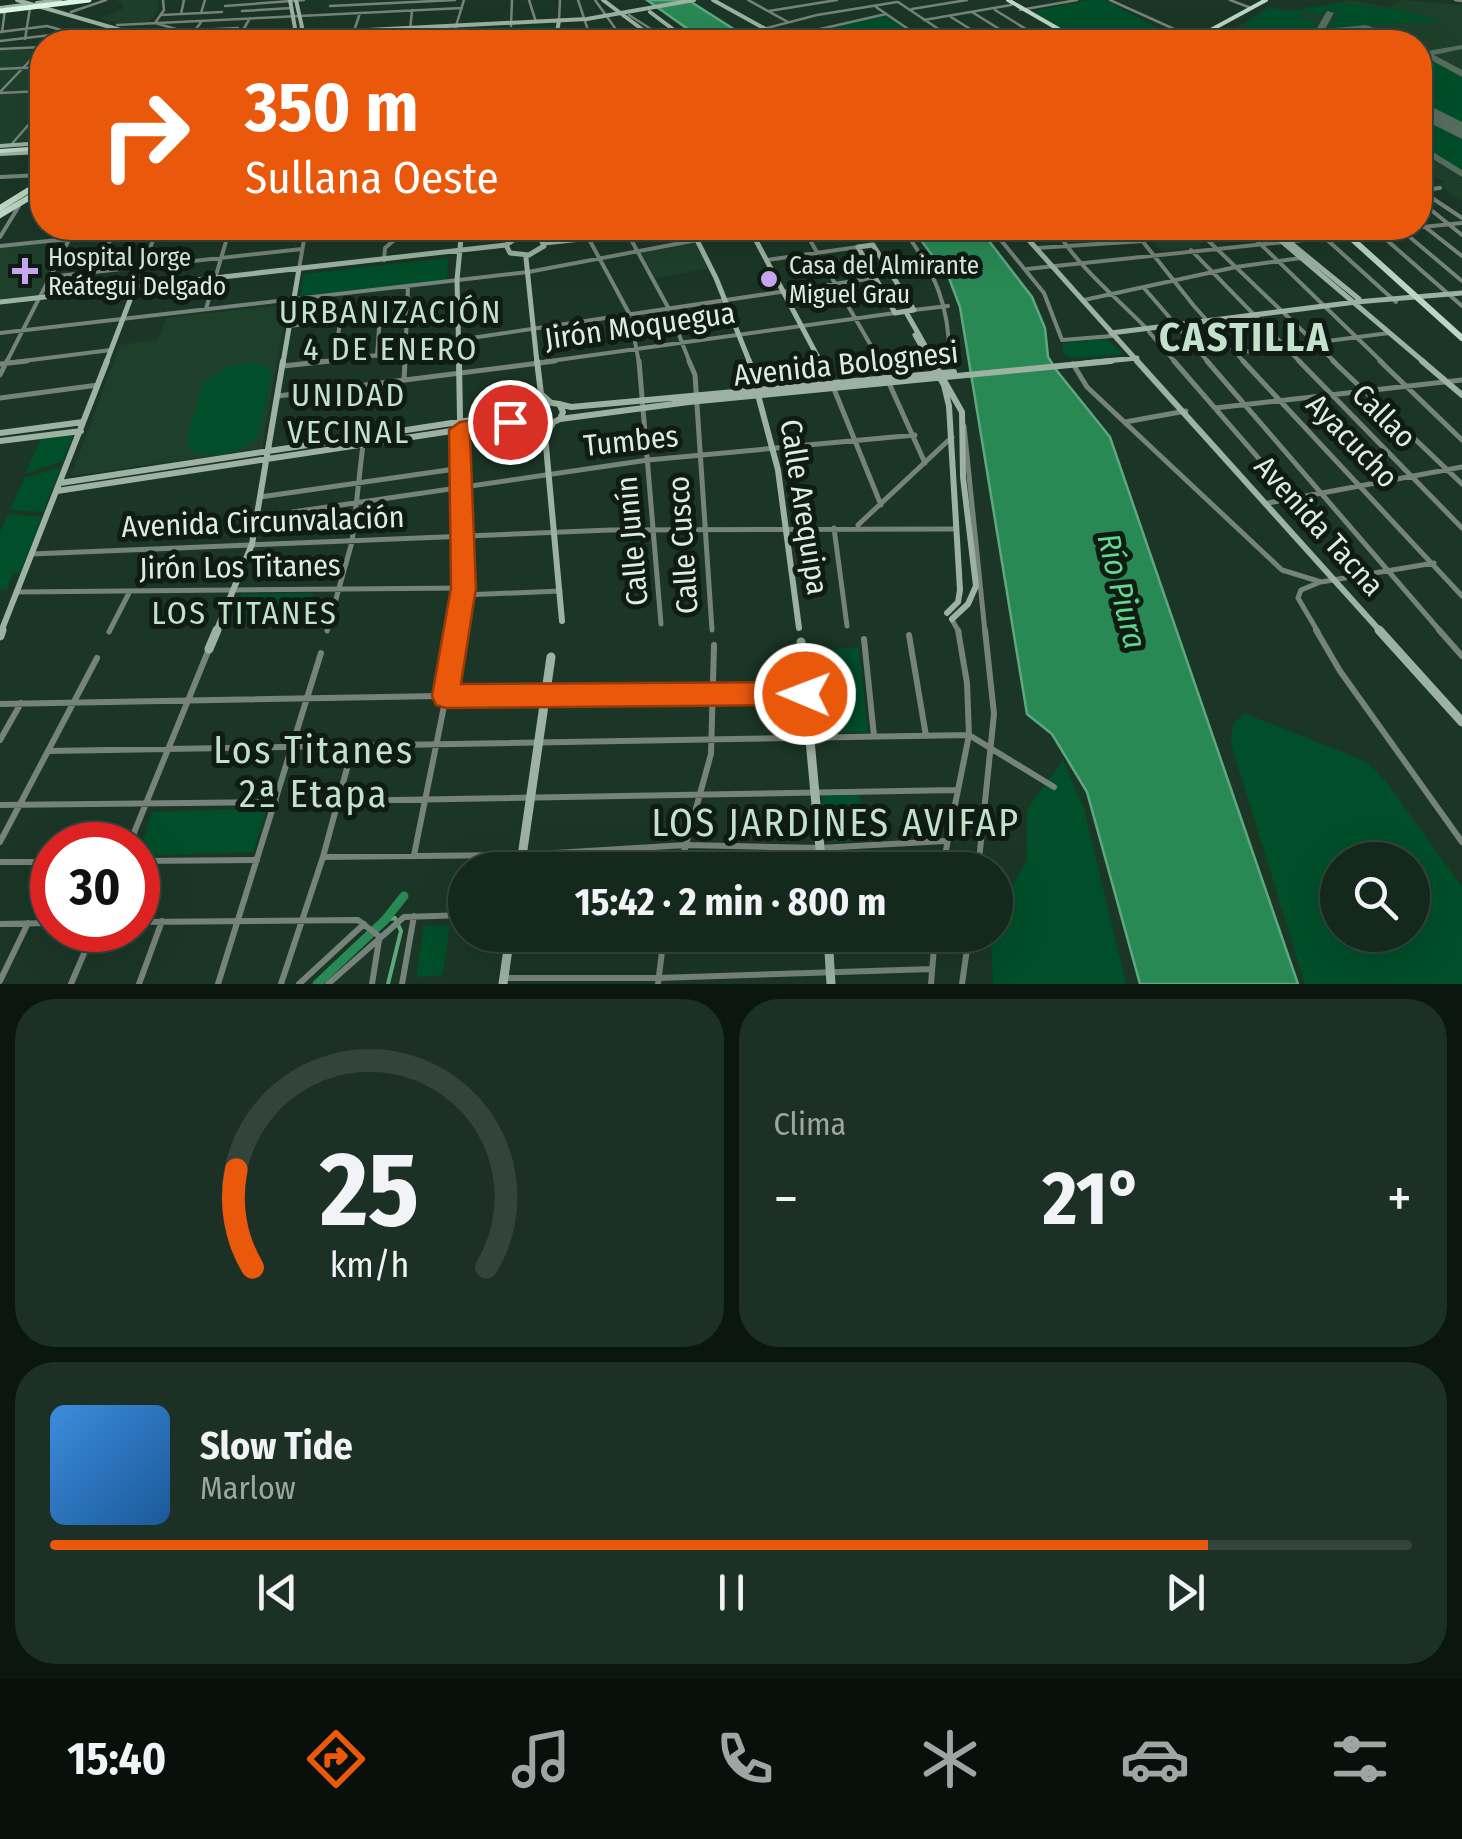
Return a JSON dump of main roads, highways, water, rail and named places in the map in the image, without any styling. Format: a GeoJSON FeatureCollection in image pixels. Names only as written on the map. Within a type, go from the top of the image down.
{"type":"FeatureCollection","features":[{"type":"Feature","properties":{"kind":"highway"},"geometry":{"type":"LineString","coordinates":[[2,10],[89,0]]}},
{"type":"Feature","properties":{"kind":"highway"},"geometry":{"type":"LineString","coordinates":[[60,9],[72,1]]}},
{"type":"Feature","properties":{"kind":"main road"},"geometry":{"type":"LineString","coordinates":[[16,0],[131,30]]}},
{"type":"Feature","properties":{"kind":"main road"},"geometry":{"type":"LineString","coordinates":[[39,5],[60,0]]}},
{"type":"Feature","properties":{"kind":"main road"},"geometry":{"type":"LineString","coordinates":[[72,1],[99,0]]}},
{"type":"Feature","properties":{"kind":"main road"},"geometry":{"type":"LineString","coordinates":[[409,30],[587,20],[700,0],[762,30]]}},
{"type":"Feature","properties":{"kind":"main road"},"geometry":{"type":"LineString","coordinates":[[713,0],[762,30]]}},
{"type":"Feature","properties":{"kind":"main road"},"geometry":{"type":"LineString","coordinates":[[1238,16],[1269,0]]}},
{"type":"Feature","properties":{"kind":"main road"},"geometry":{"type":"LineString","coordinates":[[1209,30],[1269,0]]}},
{"type":"Feature","properties":{"kind":"main road"},"geometry":{"type":"LineString","coordinates":[[293,1],[297,16]]}},
{"type":"Feature","properties":{"kind":"main road"},"geometry":{"type":"LineString","coordinates":[[293,1],[295,30]]}},
{"type":"Feature","properties":{"kind":"main road"},"geometry":{"type":"LineString","coordinates":[[600,1],[643,30]]}},
{"type":"Feature","properties":{"kind":"main road"},"geometry":{"type":"LineString","coordinates":[[1007,2],[1057,30]]}},
{"type":"Feature","properties":{"kind":"main road"},"geometry":{"type":"LineString","coordinates":[[39,5],[119,30]]}},
{"type":"Feature","properties":{"kind":"main road"},"geometry":{"type":"LineString","coordinates":[[651,10],[675,30]]}},
{"type":"Feature","properties":{"kind":"main road"},"geometry":{"type":"LineString","coordinates":[[511,24],[559,22]]}},
{"type":"Feature","properties":{"kind":"main road"},"geometry":{"type":"LineString","coordinates":[[557,30],[559,22]]}},
{"type":"Feature","properties":{"kind":"main road"},"geometry":{"type":"LineString","coordinates":[[110,27],[117,25]]}},
{"type":"Feature","properties":{"kind":"main road"},"geometry":{"type":"LineString","coordinates":[[409,30],[458,27]]}},
{"type":"Feature","properties":{"kind":"main road"},"geometry":{"type":"LineString","coordinates":[[0,150],[11,145],[30,146]]}},
{"type":"Feature","properties":{"kind":"main road"},"geometry":{"type":"LineString","coordinates":[[0,150],[30,148]]}},
{"type":"Feature","properties":{"kind":"main road"},"geometry":{"type":"LineString","coordinates":[[0,214],[30,188]]}},
{"type":"Feature","properties":{"kind":"main road"},"geometry":{"type":"LineString","coordinates":[[0,214],[30,198]]}},
{"type":"Feature","properties":{"kind":"main road"},"geometry":{"type":"LineString","coordinates":[[457,252],[462,248],[462,240]]}},
{"type":"Feature","properties":{"kind":"main road"},"geometry":{"type":"LineString","coordinates":[[0,302],[506,247],[517,240]]}},
{"type":"Feature","properties":{"kind":"main road"},"geometry":{"type":"LineString","coordinates":[[540,240],[570,240]]}},
{"type":"Feature","properties":{"kind":"main road","name":"Calle Arequipa"},"geometry":{"type":"LineString","coordinates":[[697,240],[741,335],[777,450],[790,529],[799,628]]}},
{"type":"Feature","properties":{"kind":"main road"},"geometry":{"type":"LineString","coordinates":[[754,240],[833,386]]}},
{"type":"Feature","properties":{"kind":"main road","name":"Avenida Tacna"},"geometry":{"type":"LineString","coordinates":[[1029,240],[1339,580],[1462,722]]}},
{"type":"Feature","properties":{"kind":"main road"},"geometry":{"type":"LineString","coordinates":[[1283,240],[1455,381],[1462,392]]}},
{"type":"Feature","properties":{"kind":"main road"},"geometry":{"type":"LineString","coordinates":[[1356,240],[1462,336]]}},
{"type":"Feature","properties":{"kind":"main road"},"geometry":{"type":"LineString","coordinates":[[1285,242],[1455,381]]}},
{"type":"Feature","properties":{"kind":"main road"},"geometry":{"type":"LineString","coordinates":[[506,247],[526,256],[538,252],[544,243]]}},
{"type":"Feature","properties":{"kind":"main road"},"geometry":{"type":"LineString","coordinates":[[904,312],[891,275],[872,245],[858,247],[874,278],[904,312],[960,403],[963,477],[976,586],[968,604],[949,616],[959,598],[953,436],[941,374]]}},
{"type":"Feature","properties":{"kind":"main road"},"geometry":{"type":"LineString","coordinates":[[209,649],[252,544],[299,269]]}},
{"type":"Feature","properties":{"kind":"main road"},"geometry":{"type":"LineString","coordinates":[[0,636],[135,287]]}},
{"type":"Feature","properties":{"kind":"main road"},"geometry":{"type":"LineString","coordinates":[[1111,333],[1462,294]]}},
{"type":"Feature","properties":{"kind":"main road","name":"Avenida Bolognesi"},"geometry":{"type":"LineString","coordinates":[[560,419],[697,398],[1135,358]]}},
{"type":"Feature","properties":{"kind":"main road"},"geometry":{"type":"LineString","coordinates":[[268,455],[364,444],[459,427],[524,412],[541,394],[549,401]]}},
{"type":"Feature","properties":{"kind":"main road"},"geometry":{"type":"LineString","coordinates":[[534,403],[559,404],[563,412],[545,435],[562,621]]}},
{"type":"Feature","properties":{"kind":"main road","name":"Avenida Bolognesi"},"geometry":{"type":"LineString","coordinates":[[559,404],[643,404]]}},
{"type":"Feature","properties":{"kind":"main road"},"geometry":{"type":"LineString","coordinates":[[524,412],[531,425],[545,435]]}},
{"type":"Feature","properties":{"kind":"main road"},"geometry":{"type":"LineString","coordinates":[[59,487],[459,427],[552,424]]}},
{"type":"Feature","properties":{"kind":"main road"},"geometry":{"type":"LineString","coordinates":[[0,433],[83,426]]}},
{"type":"Feature","properties":{"kind":"main road"},"geometry":{"type":"LineString","coordinates":[[0,441],[83,426]]}},
{"type":"Feature","properties":{"kind":"main road"},"geometry":{"type":"LineString","coordinates":[[457,642],[463,591],[459,427]]}},
{"type":"Feature","properties":{"kind":"main road"},"geometry":{"type":"LineString","coordinates":[[802,642],[820,852]]}},
{"type":"Feature","properties":{"kind":"main road"},"geometry":{"type":"LineString","coordinates":[[522,852],[551,657]]}},
{"type":"Feature","properties":{"kind":"main road"},"geometry":{"type":"LineString","coordinates":[[503,981],[507,952]]}},
{"type":"Feature","properties":{"kind":"main road"},"geometry":{"type":"LineString","coordinates":[[829,952],[831,979]]}},
{"type":"Feature","properties":{"kind":"water"},"geometry":{"type":"Polygon","coordinates":[[[647,0],[688,0],[735,30],[689,30],[647,0]]]}},
{"type":"Feature","properties":{"kind":"water","name":"Río Piura"},"geometry":{"type":"Polygon","coordinates":[[[921,240],[988,240],[1032,297],[1045,328],[1048,357],[1110,437],[1298,984],[1140,984],[1087,792],[1052,734],[1027,714],[960,307],[949,278],[921,240]]]}},
{"type":"Feature","properties":{"kind":"waterway"},"geometry":{"type":"LineString","coordinates":[[317,984],[385,920],[404,896]]}},
{"type":"Feature","properties":{"kind":"waterway"},"geometry":{"type":"LineString","coordinates":[[385,920],[395,918],[401,931],[388,984]]}},
{"type":"Feature","properties":{"kind":"place","name":"Hospital Jorge Reátegui Delgado"},"geometry":{"type":"Point","coordinates":[25,271]}},
{"type":"Feature","properties":{"kind":"place","name":"Casa del Almirante Miguel Grau"},"geometry":{"type":"Point","coordinates":[769,279]}},
{"type":"Feature","properties":{"kind":"district","name":"URBANIZACIÓN 4 DE ENERO"},"geometry":{"type":"Point","coordinates":[391,330]}},
{"type":"Feature","properties":{"kind":"district","name":"CASTILLA"},"geometry":{"type":"Point","coordinates":[1245,337]}},
{"type":"Feature","properties":{"kind":"district","name":"UNIDAD VECINAL"},"geometry":{"type":"Point","coordinates":[349,414]}},
{"type":"Feature","properties":{"kind":"district","name":"LOS TITANES"},"geometry":{"type":"Point","coordinates":[245,613]}},
{"type":"Feature","properties":{"kind":"district","name":"Los Titanes 2ª Etapa"},"geometry":{"type":"Point","coordinates":[314,772]}},
{"type":"Feature","properties":{"kind":"district","name":"LOS JARDINES AVIFAP"},"geometry":{"type":"Point","coordinates":[836,823]}}]}
